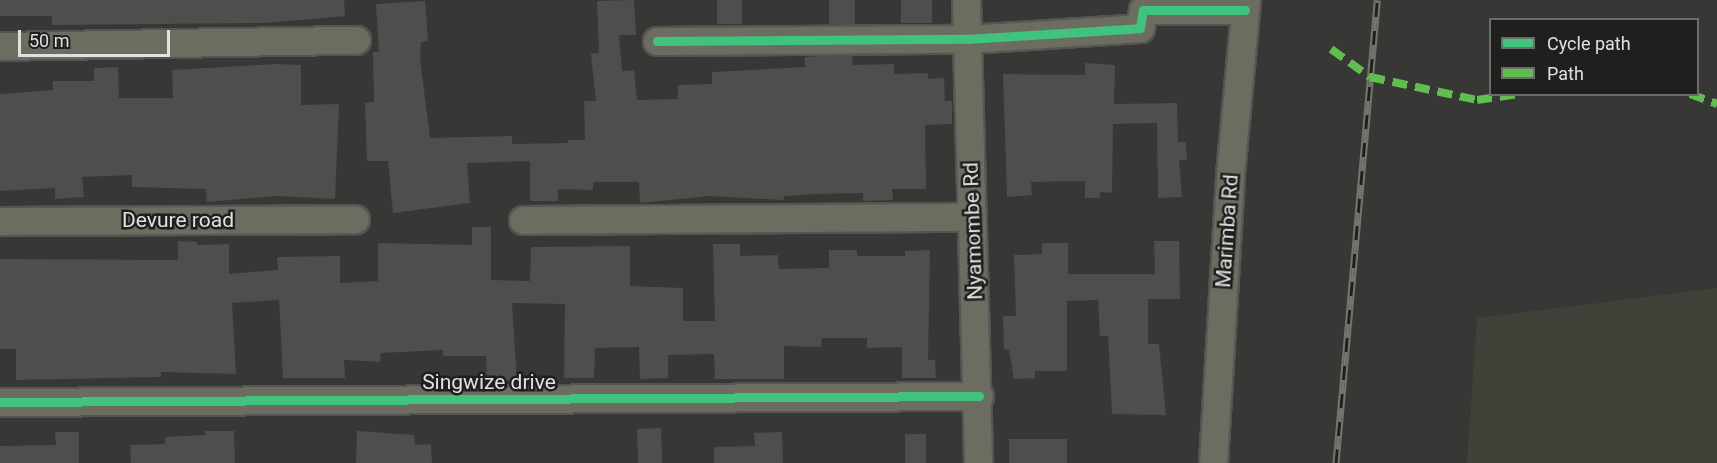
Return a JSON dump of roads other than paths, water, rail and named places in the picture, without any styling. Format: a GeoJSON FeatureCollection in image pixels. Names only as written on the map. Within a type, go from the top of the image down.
{"type":"FeatureCollection","features":[{"type":"Feature","properties":{"kind":"street","name":"Nyamombe Rd"},"geometry":{"type":"LineString","coordinates":[[966,0],[979,396],[978,463]]}},
{"type":"Feature","properties":{"kind":"street"},"geometry":{"type":"LineString","coordinates":[[657,41],[967,39],[1140,28],[1143,10],[1246,5]]}},
{"type":"Feature","properties":{"kind":"street","name":"Marimba Rd"},"geometry":{"type":"LineString","coordinates":[[1213,463],[1230,174],[1246,5]]}},
{"type":"Feature","properties":{"kind":"street"},"geometry":{"type":"LineString","coordinates":[[0,46],[356,40]]}},
{"type":"Feature","properties":{"kind":"street"},"geometry":{"type":"LineString","coordinates":[[523,220],[972,217]]}},
{"type":"Feature","properties":{"kind":"street","name":"Devure road"},"geometry":{"type":"LineString","coordinates":[[0,221],[355,219]]}},
{"type":"Feature","properties":{"kind":"street","name":"Singwize drive"},"geometry":{"type":"LineString","coordinates":[[0,402],[979,396]]}},
{"type":"Feature","properties":{"kind":"railway"},"geometry":{"type":"LineString","coordinates":[[1336,463],[1377,0]]}}]}
